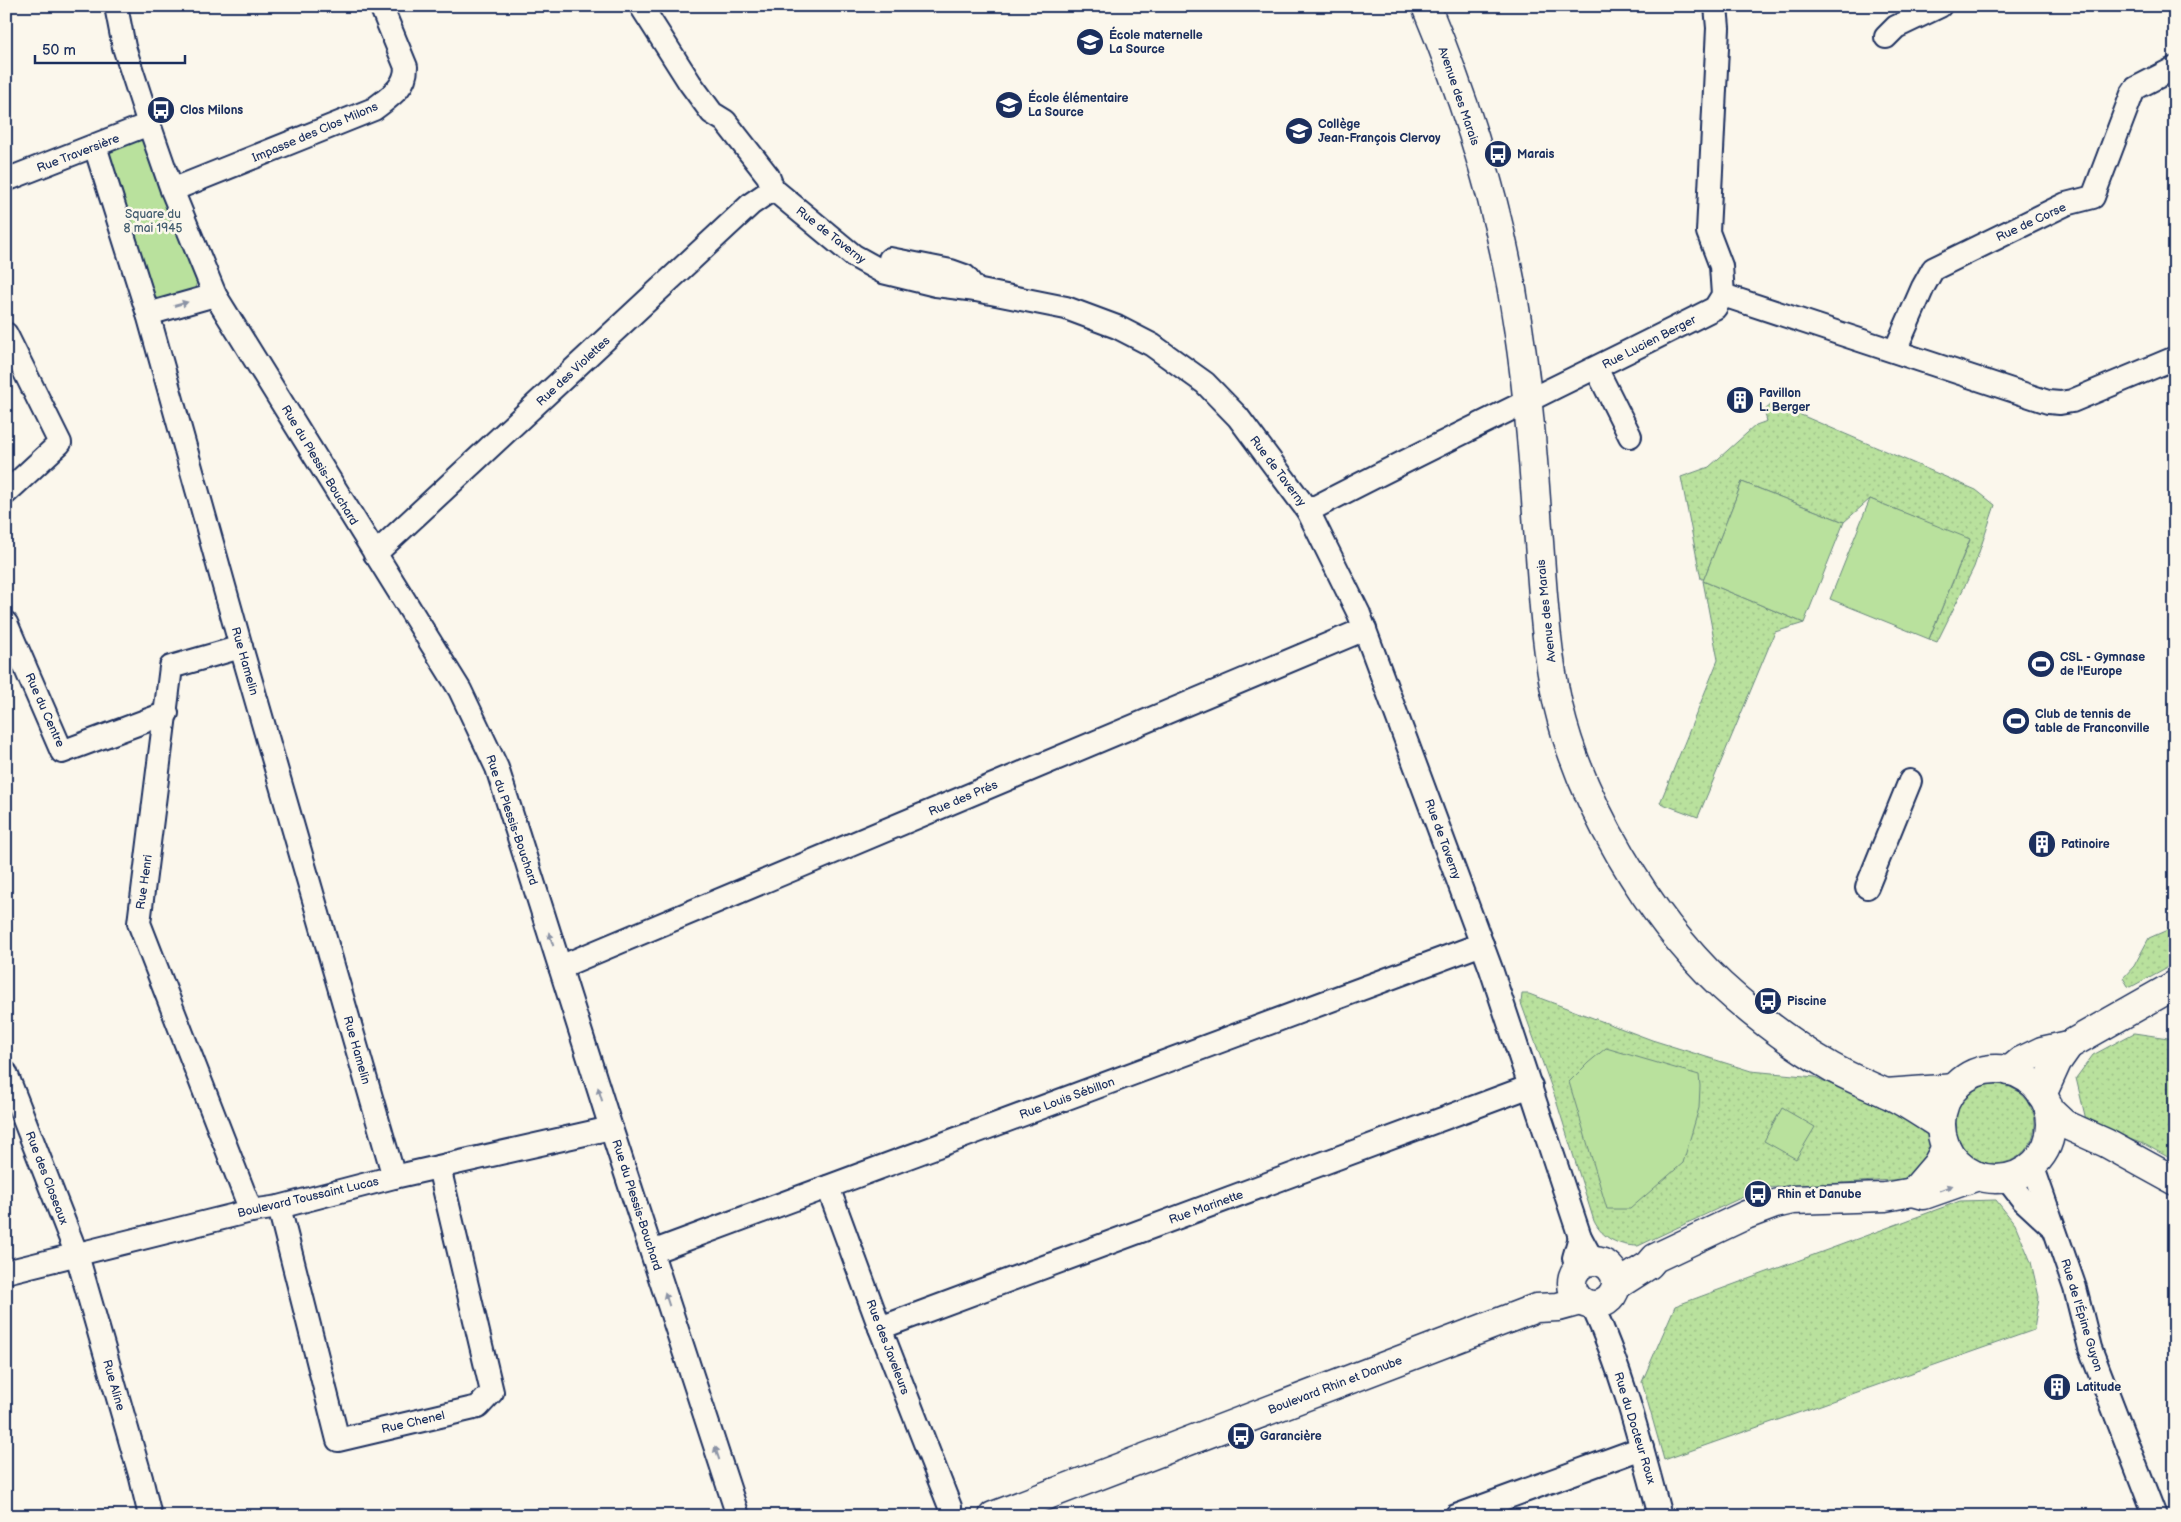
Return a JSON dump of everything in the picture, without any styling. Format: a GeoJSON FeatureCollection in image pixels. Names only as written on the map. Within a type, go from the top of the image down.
{"type":"FeatureCollection","features":[{"type":"Feature","properties":{"kind":"main road","name":"Avenue des Marais"},"geometry":{"type":"LineString","coordinates":[[1426,6],[1442,46],[1483,165],[1501,233],[1512,290],[1528,400],[1545,622],[1558,702],[1578,766],[1608,831],[1644,892],[1668,926],[1719,983],[1756,1015],[1796,1045],[1858,1082],[1886,1093],[1913,1108],[1943,1136]]}},
{"type":"Feature","properties":{"kind":"main road"},"geometry":{"type":"LineString","coordinates":[[2009,1070],[2021,1061],[2042,1051],[2069,1045],[2175,985]]}},
{"type":"Feature","properties":{"kind":"main road"},"geometry":{"type":"LineString","coordinates":[[1943,1136],[1954,1160],[1965,1170],[1978,1176],[1997,1179],[2020,1174],[2039,1157],[2050,1136],[2051,1123],[2046,1102],[2057,1062],[2069,1045]]}},
{"type":"Feature","properties":{"kind":"main road"},"geometry":{"type":"LineString","coordinates":[[1913,1192],[1937,1164],[1943,1136],[1942,1112],[1954,1088],[1966,1078],[1979,1072],[1994,1069],[2009,1070],[2022,1075],[2034,1084],[2064,1124],[2106,1143],[2175,1181]]}},
{"type":"Feature","properties":{"kind":"main road","name":"Avenue des Marais"},"geometry":{"type":"LineString","coordinates":[[1886,1093],[1954,1088]]}},
{"type":"Feature","properties":{"kind":"main road"},"geometry":{"type":"LineString","coordinates":[[2039,1157],[2096,1149],[2133,1158]]}},
{"type":"Feature","properties":{"kind":"main road","name":"Boulevard Rhin et Danube"},"geometry":{"type":"LineString","coordinates":[[993,1516],[1536,1308],[1553,1293],[1593,1284],[1645,1256],[1655,1258],[1746,1215],[1775,1204],[1792,1200],[1885,1197],[1913,1192],[1924,1195],[1978,1176]]}},
{"type":"Feature","properties":{"kind":"street","name":"Rue du Plessis-Bouchard"},"geometry":{"type":"LineString","coordinates":[[116,6],[124,48],[149,124],[172,190],[215,295],[460,690],[496,768],[738,1516]]}},
{"type":"Feature","properties":{"kind":"street","name":"Impasse des Clos Milons"},"geometry":{"type":"LineString","coordinates":[[172,190],[374,109],[393,94],[403,83],[406,75],[406,66],[381,6]]}},
{"type":"Feature","properties":{"kind":"street","name":"Rue de Taverny"},"geometry":{"type":"LineString","coordinates":[[641,6],[712,113],[725,121],[740,152],[768,176],[774,190],[854,256],[883,272],[908,270],[939,277],[976,290],[1066,308],[1117,327],[1152,344],[1205,383],[1238,417],[1308,511],[1365,629],[1482,944],[1531,1086],[1580,1237],[1593,1284]]}},
{"type":"Feature","properties":{"kind":"street"},"geometry":{"type":"LineString","coordinates":[[1716,6],[1718,28],[1708,232],[1720,266],[1723,295],[2048,402],[2060,403],[2072,400],[2175,358]]}},
{"type":"Feature","properties":{"kind":"street"},"geometry":{"type":"LineString","coordinates":[[1886,37],[1896,28],[1940,6]]}},
{"type":"Feature","properties":{"kind":"street","name":"Rue de Corse"},"geometry":{"type":"LineString","coordinates":[[1895,351],[1923,287],[1933,269],[2066,204],[2093,197],[2132,94],[2136,88],[2175,68]]}},
{"type":"Feature","properties":{"kind":"street","name":"Rue Traversière"},"geometry":{"type":"LineString","coordinates":[[6,180],[149,124]]}},
{"type":"Feature","properties":{"kind":"street","name":"Rue Hamelin"},"geometry":{"type":"LineString","coordinates":[[95,146],[148,314],[241,647],[394,1177]]}},
{"type":"Feature","properties":{"kind":"street","name":"Rue des Violettes"},"geometry":{"type":"LineString","coordinates":[[374,554],[751,204],[774,190]]}},
{"type":"Feature","properties":{"kind":"street"},"geometry":{"type":"LineString","coordinates":[[148,314],[215,295]]}},
{"type":"Feature","properties":{"kind":"street","name":"Rue Lucien Berger"},"geometry":{"type":"LineString","coordinates":[[1308,511],[1714,308],[1723,295]]}},
{"type":"Feature","properties":{"kind":"street"},"geometry":{"type":"LineString","coordinates":[[6,334],[60,443],[6,493]]}},
{"type":"Feature","properties":{"kind":"street"},"geometry":{"type":"LineString","coordinates":[[1596,368],[1630,436]]}},
{"type":"Feature","properties":{"kind":"street","name":"Rue du Centre"},"geometry":{"type":"LineString","coordinates":[[7,625],[62,752],[167,712]]}},
{"type":"Feature","properties":{"kind":"street","name":"Rue des Prés"},"geometry":{"type":"LineString","coordinates":[[560,967],[1365,629]]}},
{"type":"Feature","properties":{"kind":"street","name":"Rue Henri"},"geometry":{"type":"LineString","coordinates":[[241,647],[172,666],[139,923],[251,1211]]}},
{"type":"Feature","properties":{"kind":"street"},"geometry":{"type":"LineString","coordinates":[[1867,887],[1910,782]]}},
{"type":"Feature","properties":{"kind":"street","name":"Rue Louis Sébillon"},"geometry":{"type":"LineString","coordinates":[[652,1252],[1482,944]]}},
{"type":"Feature","properties":{"kind":"street","name":"Rue des Closeaux"},"geometry":{"type":"LineString","coordinates":[[6,1073],[77,1255]]}},
{"type":"Feature","properties":{"kind":"street","name":"Rue Marinette"},"geometry":{"type":"LineString","coordinates":[[880,1328],[1531,1086]]}},
{"type":"Feature","properties":{"kind":"street","name":"Boulevard Toussaint Lucas"},"geometry":{"type":"LineString","coordinates":[[6,1272],[251,1211],[611,1128]]}},
{"type":"Feature","properties":{"kind":"street","name":"Rue de l'Épine Guyon"},"geometry":{"type":"LineString","coordinates":[[2039,1157],[2052,1227],[2075,1288],[2090,1348],[2155,1516]]}},
{"type":"Feature","properties":{"kind":"street","name":"Rue Chenel"},"geometry":{"type":"LineString","coordinates":[[279,1206],[338,1440],[478,1407],[492,1392],[439,1167]]}},
{"type":"Feature","properties":{"kind":"street","name":"Rue de l'Épine Guyon"},"geometry":{"type":"LineString","coordinates":[[2006,1178],[2023,1200],[2052,1227]]}},
{"type":"Feature","properties":{"kind":"street","name":"Rue des Javeleurs"},"geometry":{"type":"LineString","coordinates":[[828,1187],[880,1328],[950,1507]]}},
{"type":"Feature","properties":{"kind":"street","name":"Rue Aline"},"geometry":{"type":"LineString","coordinates":[[77,1255],[141,1478],[150,1516]]}},
{"type":"Feature","properties":{"kind":"street","name":"Rue du Docteur Roux"},"geometry":{"type":"LineString","coordinates":[[1593,1284],[1608,1340],[1642,1448],[1660,1516]]}},
{"type":"Feature","properties":{"kind":"street"},"geometry":{"type":"LineString","coordinates":[[1456,1516],[1642,1448]]}},
{"type":"Feature","properties":{"kind":"green space","name":"Square du 8 mai 1945"},"geometry":{"type":"Polygon","coordinates":[[[135,139],[145,141],[197,282],[194,291],[155,303],[108,156],[114,147],[135,139]]]}},
{"type":"Feature","properties":{"kind":"green space"},"geometry":{"type":"Polygon","coordinates":[[[1773,403],[1976,490],[1995,505],[1974,567],[1937,642],[1929,639],[1970,540],[1870,499],[1844,522],[1742,482],[1704,579],[1701,579],[1681,477],[1709,467],[1756,425],[1767,421],[1764,411],[1773,403]]]}},
{"type":"Feature","properties":{"kind":"green space"},"geometry":{"type":"Polygon","coordinates":[[[1742,482],[1844,522],[1804,623],[1703,581],[1742,482]]]}},
{"type":"Feature","properties":{"kind":"green space"},"geometry":{"type":"Polygon","coordinates":[[[1870,499],[1970,539],[1929,639],[1830,599],[1870,499]]]}},
{"type":"Feature","properties":{"kind":"green space"},"geometry":{"type":"Polygon","coordinates":[[[1703,581],[1804,623],[1775,632],[1698,817],[1660,803],[1718,660],[1703,581]]]}},
{"type":"Feature","properties":{"kind":"green space"},"geometry":{"type":"Polygon","coordinates":[[[2175,922],[2175,963],[2131,987],[2128,986],[2123,978],[2134,966],[2149,938],[2172,928],[2175,922]]]}},
{"type":"Feature","properties":{"kind":"green space"},"geometry":{"type":"Polygon","coordinates":[[[1522,994],[1529,994],[1652,1040],[1751,1071],[1815,1077],[1925,1126],[1931,1150],[1908,1179],[1762,1188],[1638,1246],[1618,1243],[1606,1236],[1594,1221],[1555,1097],[1521,1003],[1522,994]]]}},
{"type":"Feature","properties":{"kind":"green space"},"geometry":{"type":"Polygon","coordinates":[[[2134,1033],[2175,1039],[2175,1161],[2146,1145],[2087,1124],[2076,1078],[2093,1055],[2134,1033]]]}},
{"type":"Feature","properties":{"kind":"green space"},"geometry":{"type":"Polygon","coordinates":[[[1606,1048],[1699,1075],[1699,1108],[1683,1163],[1630,1209],[1607,1209],[1569,1082],[1606,1048]]]}},
{"type":"Feature","properties":{"kind":"green space"},"geometry":{"type":"Polygon","coordinates":[[[1995,1084],[2010,1087],[2023,1096],[2032,1109],[2035,1124],[2032,1139],[2023,1152],[2010,1161],[1995,1164],[1980,1161],[1967,1152],[1958,1139],[1955,1124],[1958,1109],[1967,1096],[1980,1087],[1995,1084]]]}},
{"type":"Feature","properties":{"kind":"green space"},"geometry":{"type":"Polygon","coordinates":[[[1782,1108],[1815,1127],[1796,1159],[1764,1141],[1782,1108]]]}},
{"type":"Feature","properties":{"kind":"green space"},"geometry":{"type":"Polygon","coordinates":[[[1996,1200],[2015,1224],[2031,1262],[2039,1297],[2034,1330],[1664,1460],[1642,1382],[1675,1306],[1960,1201],[1996,1200]]]}},
{"type":"Feature","properties":{"kind":"place","name":"École maternelle La Source"},"geometry":{"type":"Point","coordinates":[1090,42]}},
{"type":"Feature","properties":{"kind":"place","name":"École élémentaire La Source"},"geometry":{"type":"Point","coordinates":[1009,105]}},
{"type":"Feature","properties":{"kind":"place","name":"Clos Milons"},"geometry":{"type":"Point","coordinates":[161,110]}},
{"type":"Feature","properties":{"kind":"place","name":"Collège Jean-François Clervoy"},"geometry":{"type":"Point","coordinates":[1299,131]}},
{"type":"Feature","properties":{"kind":"place","name":"Marais"},"geometry":{"type":"Point","coordinates":[1498,154]}},
{"type":"Feature","properties":{"kind":"place","name":"Pavillon L. Berger"},"geometry":{"type":"Point","coordinates":[1740,400]}},
{"type":"Feature","properties":{"kind":"place","name":"CSL - Gymnase de l'Europe"},"geometry":{"type":"Point","coordinates":[2041,664]}},
{"type":"Feature","properties":{"kind":"place","name":"Club de tennis de table de Franconville"},"geometry":{"type":"Point","coordinates":[2016,721]}},
{"type":"Feature","properties":{"kind":"place","name":"Patinoire"},"geometry":{"type":"Point","coordinates":[2042,844]}},
{"type":"Feature","properties":{"kind":"place","name":"Piscine"},"geometry":{"type":"Point","coordinates":[1768,1001]}},
{"type":"Feature","properties":{"kind":"place","name":"Rhin et Danube"},"geometry":{"type":"Point","coordinates":[1758,1194]}},
{"type":"Feature","properties":{"kind":"place","name":"Latitude"},"geometry":{"type":"Point","coordinates":[2057,1387]}},
{"type":"Feature","properties":{"kind":"place","name":"Garancière"},"geometry":{"type":"Point","coordinates":[1241,1436]}}]}
